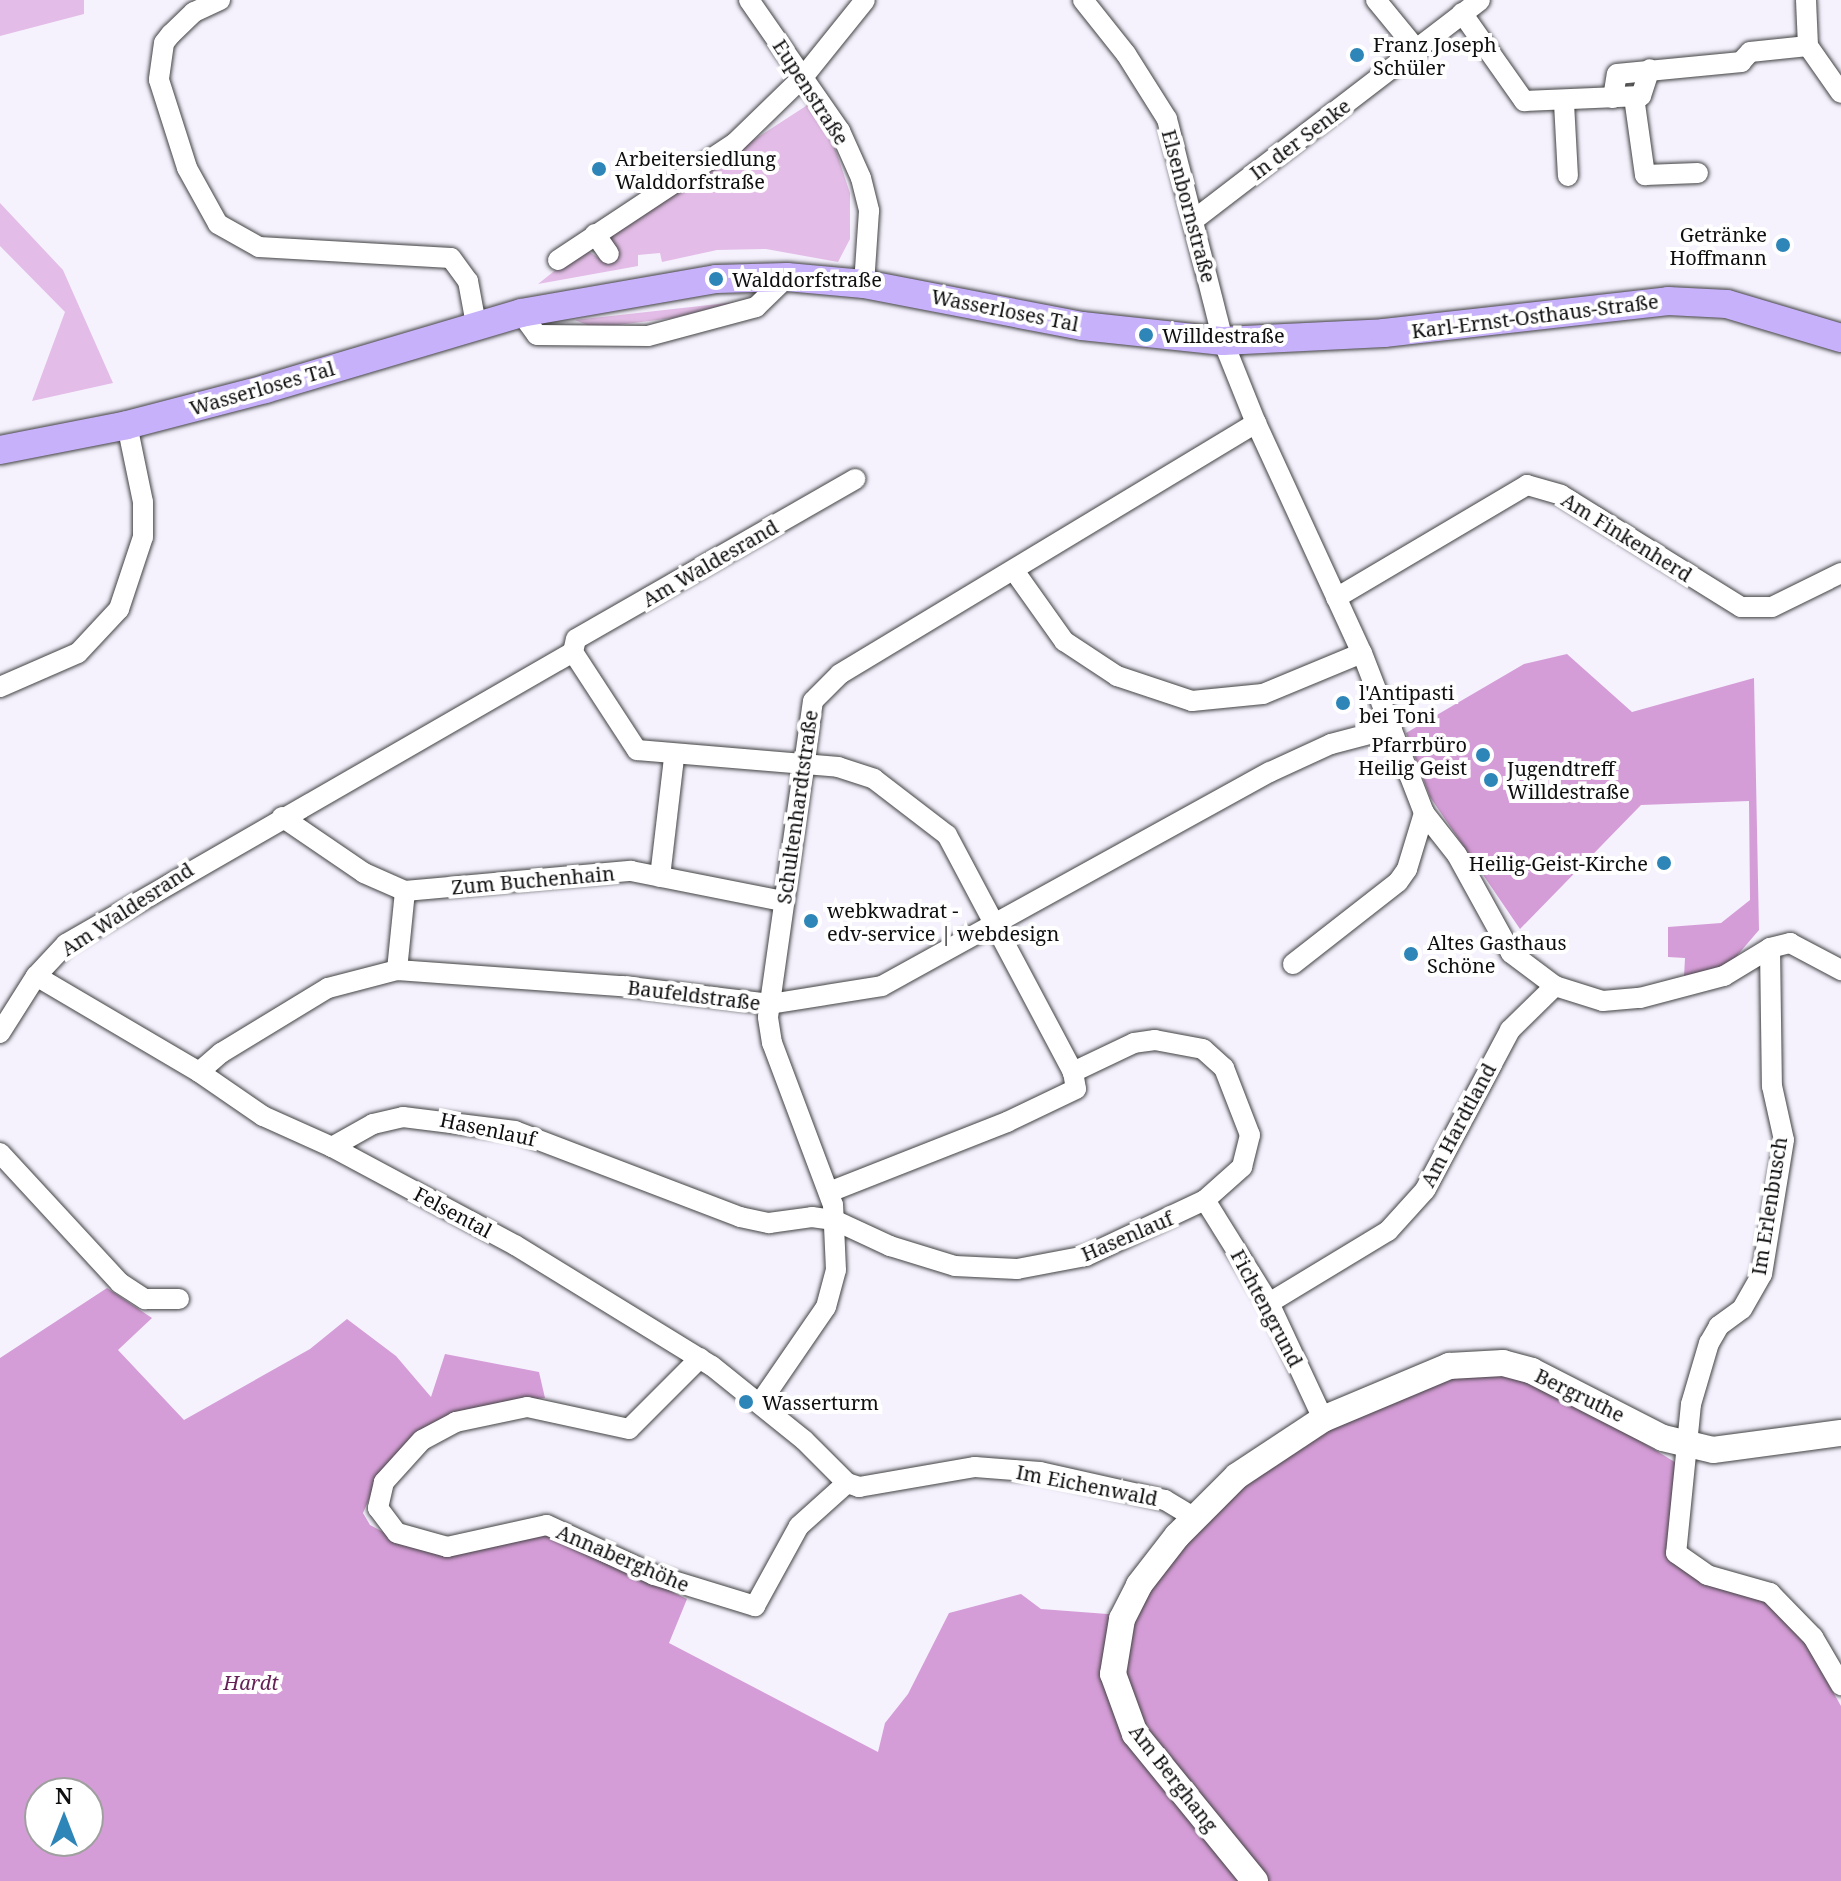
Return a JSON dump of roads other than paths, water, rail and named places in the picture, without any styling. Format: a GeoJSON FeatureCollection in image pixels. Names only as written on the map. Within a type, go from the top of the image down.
{"type":"FeatureCollection","features":[{"type":"Feature","properties":{"kind":"main road","name":"Wasserloses Tal"},"geometry":{"type":"LineString","coordinates":[[0,450],[127,425],[521,313],[702,280],[787,277],[864,284],[1082,326],[1223,341]]}},
{"type":"Feature","properties":{"kind":"main road","name":"Karl-Ernst-Osthaus-Straße"},"geometry":{"type":"LineString","coordinates":[[1223,341],[1384,333],[1668,301],[1727,304],[1841,338]]}},
{"type":"Feature","properties":{"kind":"street"},"geometry":{"type":"LineString","coordinates":[[220,0],[194,12],[171,34],[159,80],[187,168],[218,224],[259,247],[451,258],[468,281],[476,324]]}},
{"type":"Feature","properties":{"kind":"street","name":"Eupenstraße"},"geometry":{"type":"LineString","coordinates":[[749,0],[840,131],[861,178],[869,211],[864,284]]}},
{"type":"Feature","properties":{"kind":"street"},"geometry":{"type":"LineString","coordinates":[[558,260],[735,143],[804,76],[865,0]]}},
{"type":"Feature","properties":{"kind":"street","name":"Elsenbornstraße"},"geometry":{"type":"LineString","coordinates":[[1083,0],[1126,54],[1167,119],[1195,219],[1223,341]]}},
{"type":"Feature","properties":{"kind":"street"},"geometry":{"type":"LineString","coordinates":[[1376,0],[1417,50]]}},
{"type":"Feature","properties":{"kind":"street","name":"In der Senke"},"geometry":{"type":"LineString","coordinates":[[1195,219],[1480,0]]}},
{"type":"Feature","properties":{"kind":"street"},"geometry":{"type":"LineString","coordinates":[[1806,0],[1808,46],[1841,93]]}},
{"type":"Feature","properties":{"kind":"street"},"geometry":{"type":"LineString","coordinates":[[1462,13],[1518,96],[1564,103],[1641,96],[1650,69]]}},
{"type":"Feature","properties":{"kind":"street"},"geometry":{"type":"LineString","coordinates":[[1613,98],[1617,74],[1741,62],[1750,52],[1808,46]]}},
{"type":"Feature","properties":{"kind":"street"},"geometry":{"type":"LineString","coordinates":[[1634,97],[1645,175],[1698,173]]}},
{"type":"Feature","properties":{"kind":"street"},"geometry":{"type":"LineString","coordinates":[[1564,103],[1568,176]]}},
{"type":"Feature","properties":{"kind":"street"},"geometry":{"type":"LineString","coordinates":[[595,234],[609,254]]}},
{"type":"Feature","properties":{"kind":"street"},"geometry":{"type":"LineString","coordinates":[[521,313],[537,335],[648,336],[756,307],[787,277]]}},
{"type":"Feature","properties":{"kind":"street"},"geometry":{"type":"LineString","coordinates":[[1223,341],[1256,423],[1362,653],[1424,813],[1457,855],[1511,953],[1555,986],[1603,1001],[1640,998],[1724,976],[1770,948],[1790,943],[1841,970]]}},
{"type":"Feature","properties":{"kind":"street","name":"Schultenhardtstraße"},"geometry":{"type":"LineString","coordinates":[[760,1403],[831,1295],[834,1220],[829,1192],[772,1043],[770,1004],[801,764],[813,701],[821,689],[1256,423]]}},
{"type":"Feature","properties":{"kind":"street"},"geometry":{"type":"LineString","coordinates":[[0,687],[78,653],[119,609],[143,537],[143,502],[127,425]]}},
{"type":"Feature","properties":{"kind":"street","name":"Am Waldesrand"},"geometry":{"type":"LineString","coordinates":[[0,1033],[36,976],[66,944],[573,652],[576,639],[855,479]]}},
{"type":"Feature","properties":{"kind":"street","name":"Am Finkenherd"},"geometry":{"type":"LineString","coordinates":[[1336,598],[1527,485],[1561,495],[1741,607],[1772,607],[1798,597],[1841,573]]}},
{"type":"Feature","properties":{"kind":"street"},"geometry":{"type":"LineString","coordinates":[[1015,572],[1064,641],[1117,676],[1192,701],[1263,694],[1362,653]]}},
{"type":"Feature","properties":{"kind":"street"},"geometry":{"type":"LineString","coordinates":[[573,652],[637,750],[674,757],[838,767],[874,779],[947,835],[1073,1072]]}},
{"type":"Feature","properties":{"kind":"street","name":"Baufeldstraße"},"geometry":{"type":"LineString","coordinates":[[199,1072],[221,1053],[328,988],[397,970],[622,986],[770,1004],[882,986],[998,926],[1270,772],[1331,744],[1392,728]]}},
{"type":"Feature","properties":{"kind":"street"},"geometry":{"type":"LineString","coordinates":[[660,877],[674,757]]}},
{"type":"Feature","properties":{"kind":"street"},"geometry":{"type":"LineString","coordinates":[[1293,964],[1398,882],[1407,869],[1424,813]]}},
{"type":"Feature","properties":{"kind":"street"},"geometry":{"type":"LineString","coordinates":[[282,817],[364,873],[405,891],[397,970]]}},
{"type":"Feature","properties":{"kind":"street","name":"Zum Buchenhain"},"geometry":{"type":"LineString","coordinates":[[405,891],[631,871],[783,901]]}},
{"type":"Feature","properties":{"kind":"street","name":"Im Erlenbusch"},"geometry":{"type":"LineString","coordinates":[[1770,948],[1772,1086],[1784,1140],[1762,1274],[1742,1309],[1719,1326],[1709,1343],[1691,1404],[1676,1553],[1707,1575],[1770,1593],[1813,1637],[1841,1685]]}},
{"type":"Feature","properties":{"kind":"street","name":"Felsental"},"geometry":{"type":"LineString","coordinates":[[36,976],[199,1072],[263,1116],[332,1147],[515,1245],[700,1358],[760,1403],[847,1483]]}},
{"type":"Feature","properties":{"kind":"street","name":"Am Hardtland"},"geometry":{"type":"LineString","coordinates":[[1269,1303],[1388,1231],[1425,1190],[1510,1030],[1555,986]]}},
{"type":"Feature","properties":{"kind":"street","name":"Hasenlauf"},"geometry":{"type":"LineString","coordinates":[[332,1147],[373,1124],[435,1117],[515,1131],[762,1223],[812,1217],[834,1220],[890,1246],[955,1266],[1017,1269],[1086,1256],[1205,1200],[1232,1181],[1247,1155],[1245,1114],[1224,1068],[1203,1049],[1155,1040],[1134,1043],[1073,1072],[1076,1089],[829,1192]]}},
{"type":"Feature","properties":{"kind":"street"},"geometry":{"type":"LineString","coordinates":[[0,1153],[120,1283],[145,1299],[179,1299]]}},
{"type":"Feature","properties":{"kind":"street","name":"Fichtengrund"},"geometry":{"type":"LineString","coordinates":[[1205,1200],[1269,1303],[1323,1419]]}},
{"type":"Feature","properties":{"kind":"street","name":"Annaberghöhe"},"geometry":{"type":"LineString","coordinates":[[700,1358],[629,1429],[527,1407],[456,1422],[422,1440],[384,1482],[378,1508],[397,1533],[447,1547],[547,1525],[654,1575],[755,1606],[799,1526],[847,1483]]}},
{"type":"Feature","properties":{"kind":"street","name":"Bergruthe"},"geometry":{"type":"LineString","coordinates":[[1323,1419],[1449,1366],[1503,1363],[1532,1371],[1688,1445],[1732,1449],[1841,1433]]}},
{"type":"Feature","properties":{"kind":"street","name":"Am Berghang"},"geometry":{"type":"LineString","coordinates":[[1255,1881],[1135,1734],[1113,1674],[1115,1645],[1134,1596],[1193,1517],[1248,1468],[1323,1419]]}},
{"type":"Feature","properties":{"kind":"street","name":"Im Eichenwald"},"geometry":{"type":"LineString","coordinates":[[847,1483],[859,1487],[975,1467],[1040,1472],[1165,1500],[1193,1517]]}},
{"type":"Feature","properties":{"kind":"place","name":"Franz Joseph Schüler"},"geometry":{"type":"Point","coordinates":[1357,55]}},
{"type":"Feature","properties":{"kind":"place","name":"Arbeitersiedlung Walddorfstraße"},"geometry":{"type":"Point","coordinates":[599,169]}},
{"type":"Feature","properties":{"kind":"place","name":"Getränke Hoffmann"},"geometry":{"type":"Point","coordinates":[1783,245]}},
{"type":"Feature","properties":{"kind":"place","name":"Walddorfstraße"},"geometry":{"type":"Point","coordinates":[716,279]}},
{"type":"Feature","properties":{"kind":"place","name":"Willdestraße"},"geometry":{"type":"Point","coordinates":[1146,335]}},
{"type":"Feature","properties":{"kind":"place","name":"l'Antipasti bei Toni"},"geometry":{"type":"Point","coordinates":[1343,703]}},
{"type":"Feature","properties":{"kind":"place","name":"Pfarrbüro Heilig Geist"},"geometry":{"type":"Point","coordinates":[1483,755]}},
{"type":"Feature","properties":{"kind":"place","name":"Jugendtreff Willdestraße"},"geometry":{"type":"Point","coordinates":[1491,780]}},
{"type":"Feature","properties":{"kind":"place","name":"Heilig-Geist-Kirche"},"geometry":{"type":"Point","coordinates":[1664,863]}},
{"type":"Feature","properties":{"kind":"place","name":"webkwadrat - edv-service | webdesign"},"geometry":{"type":"Point","coordinates":[811,921]}},
{"type":"Feature","properties":{"kind":"place","name":"Altes Gasthaus Schöne"},"geometry":{"type":"Point","coordinates":[1411,954]}},
{"type":"Feature","properties":{"kind":"place","name":"Wasserturm"},"geometry":{"type":"Point","coordinates":[746,1402]}},
{"type":"Feature","properties":{"kind":"park label","name":"Hardt"},"geometry":{"type":"Point","coordinates":[251,1682]}}]}
